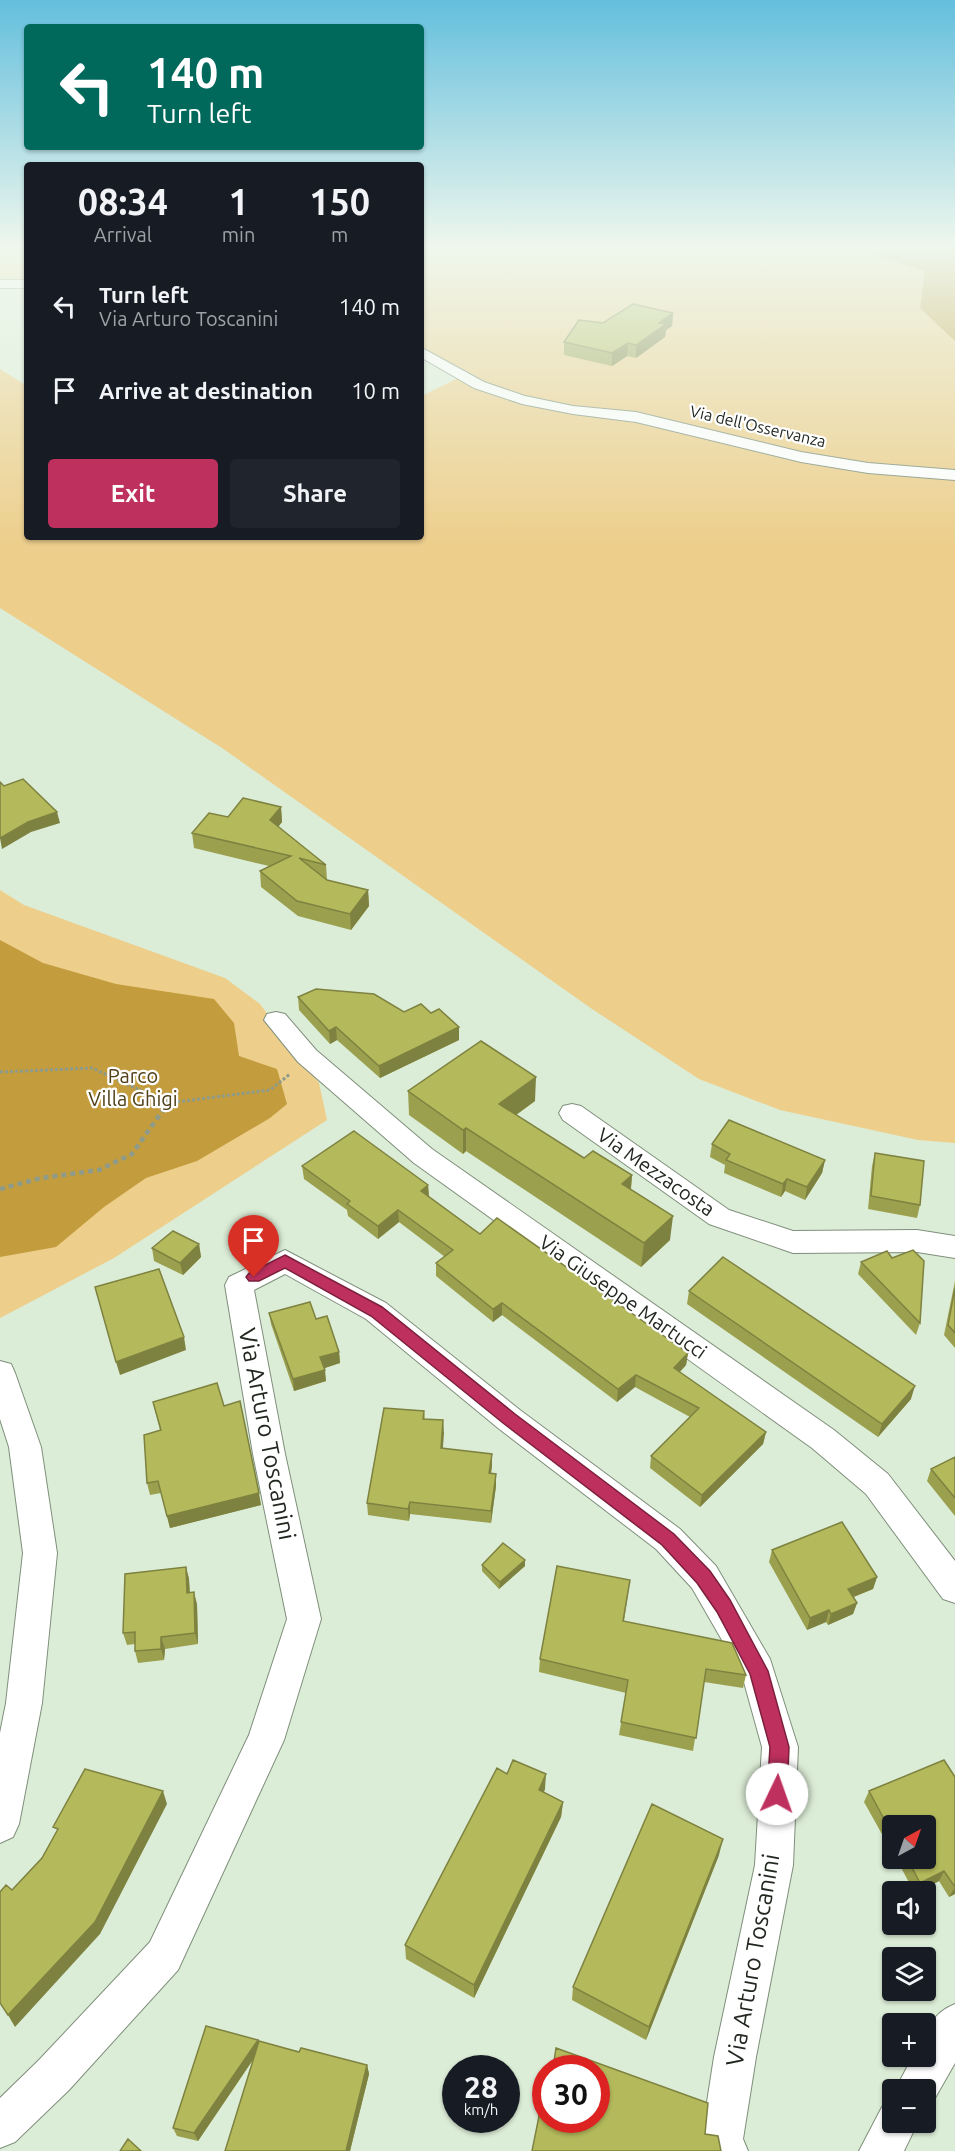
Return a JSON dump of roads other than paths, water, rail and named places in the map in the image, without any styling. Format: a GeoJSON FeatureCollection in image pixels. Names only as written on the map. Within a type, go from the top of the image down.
{"type":"FeatureCollection","features":[{"type":"Feature","properties":{"kind":"street","name":"Via dell'Osservanza"},"geometry":{"type":"LineString","coordinates":[[424,353],[479,385],[522,399],[573,410],[636,417],[801,457],[868,468],[955,475]]}},
{"type":"Feature","properties":{"kind":"street","name":"Via Giuseppe Martucci"},"geometry":{"type":"LineString","coordinates":[[276,1020],[307,1056],[423,1156],[823,1439],[877,1484],[955,1588]]}},
{"type":"Feature","properties":{"kind":"street","name":"Via Mezzacosta"},"geometry":{"type":"LineString","coordinates":[[572,1113],[719,1217],[793,1242],[917,1241],[955,1247]]}},
{"type":"Feature","properties":{"kind":"street","name":"Via Arturo Toscanini"},"geometry":{"type":"LineString","coordinates":[[0,2127],[54,2075],[164,1956],[266,1740],[304,1619],[269,1454],[238,1285],[285,1261],[376,1311],[509,1419],[668,1539],[704,1577],[723,1606],[758,1671],[780,1747],[774,1865],[735,2057],[721,2147],[727,2151]]}},
{"type":"Feature","properties":{"kind":"street"},"geometry":{"type":"LineString","coordinates":[[0,1373],[24,1447],[40,1553],[24,1703],[0,1824]]}},
{"type":"Feature","properties":{"kind":"street"},"geometry":{"type":"LineString","coordinates":[[922,2079],[955,2024]]}},
{"type":"Feature","properties":{"kind":"street"},"geometry":{"type":"LineString","coordinates":[[880,2151],[891,2133]]}},
{"type":"Feature","properties":{"kind":"park label","name":"Parco Villa Ghigi"},"geometry":{"type":"Point","coordinates":[133,1088]}}]}
